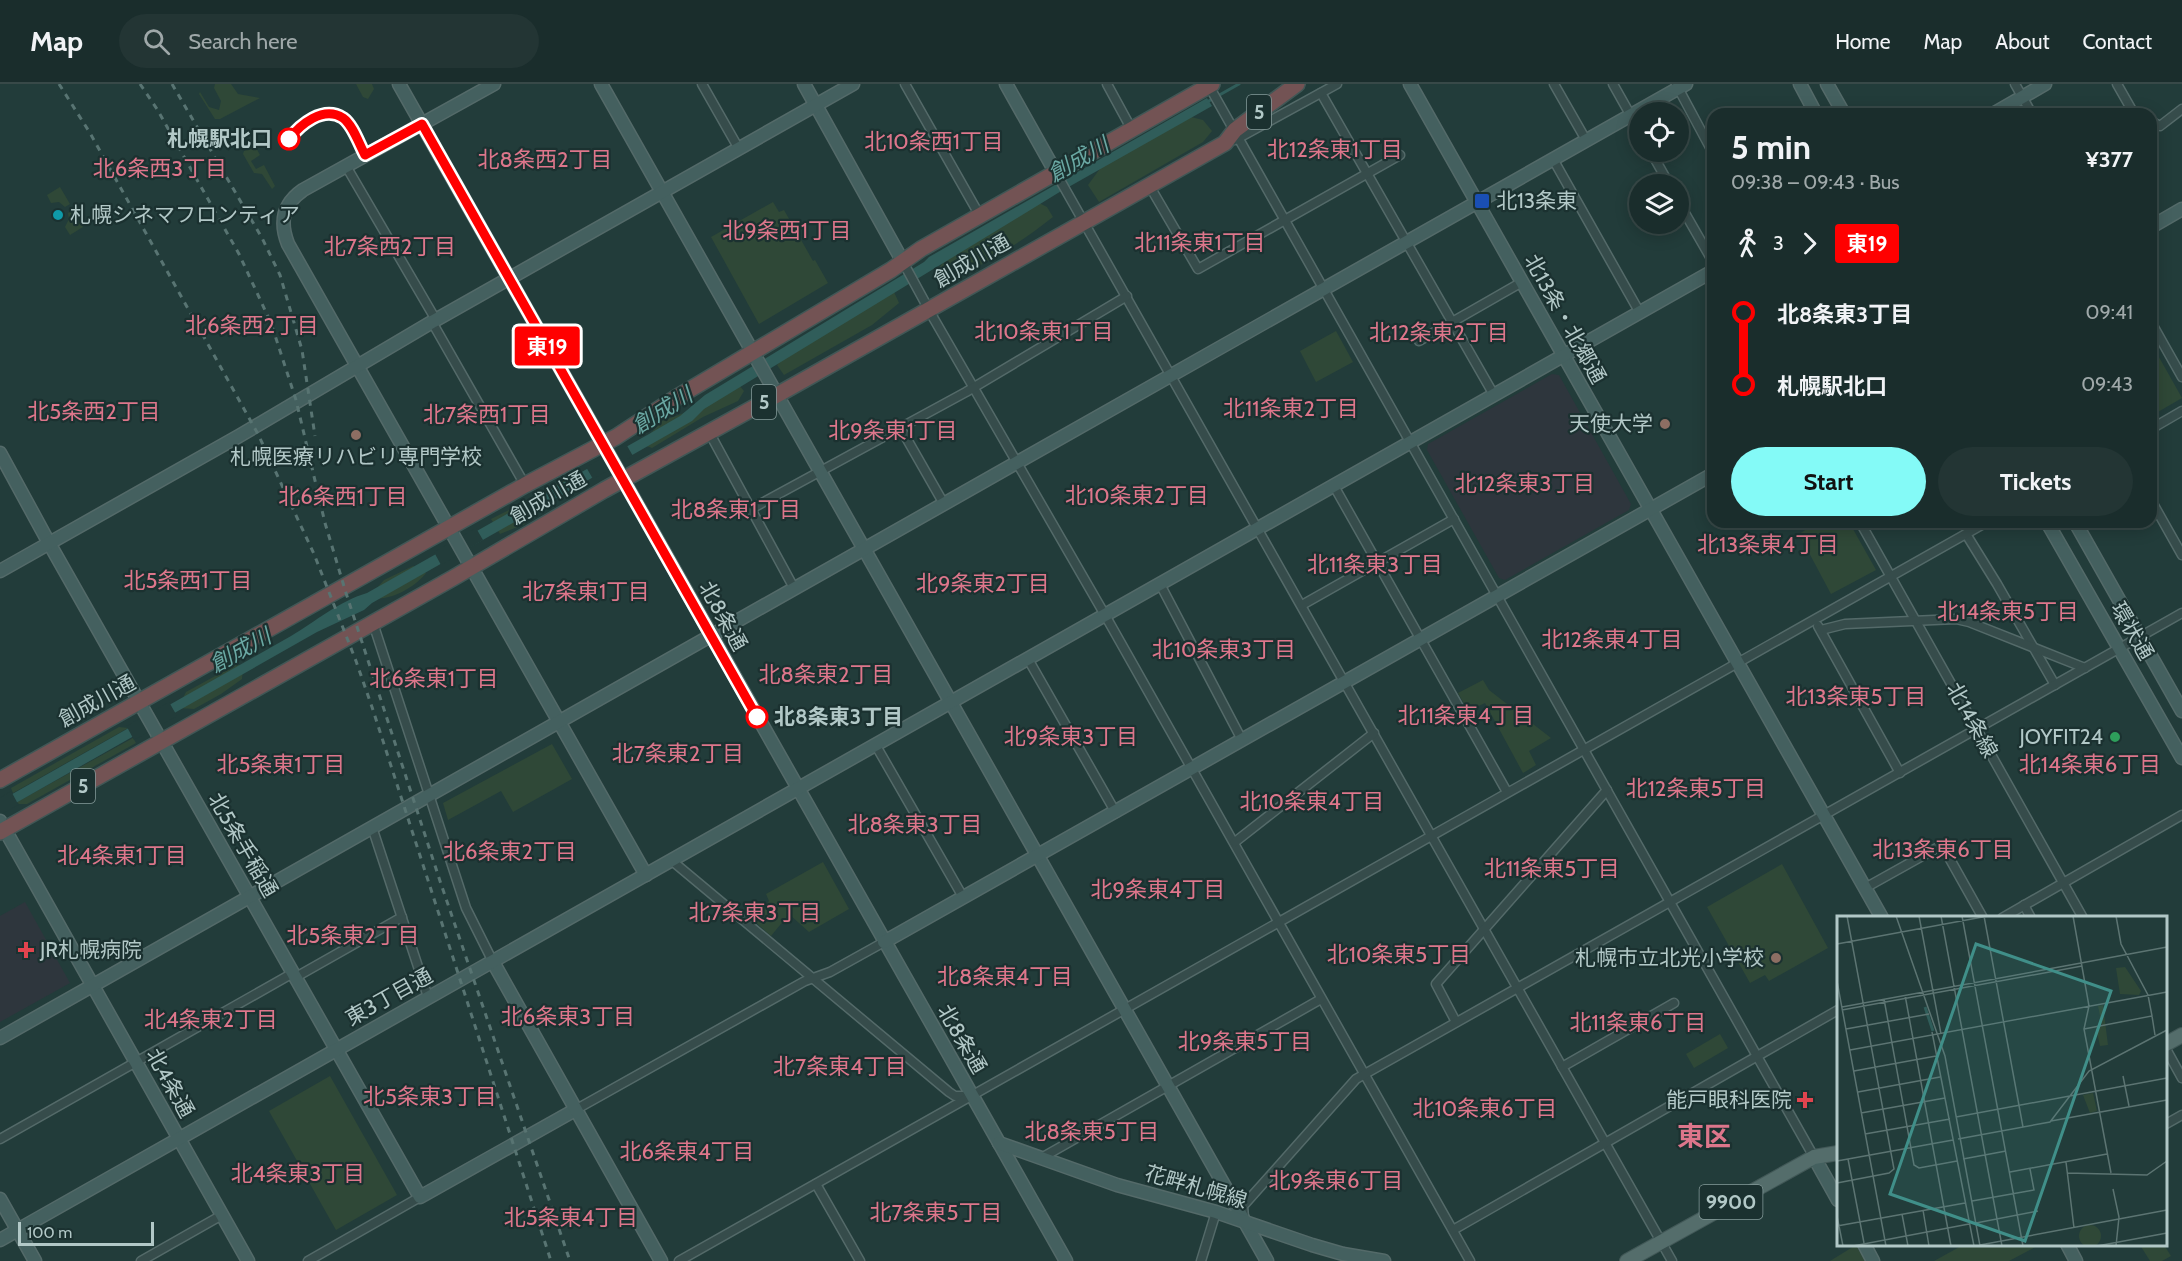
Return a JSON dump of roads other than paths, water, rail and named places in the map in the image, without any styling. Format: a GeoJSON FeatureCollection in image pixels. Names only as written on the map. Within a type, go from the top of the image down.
{"type":"FeatureCollection","features":[{"type":"Feature","properties":{"kind":"highway","name":"創成川通"},"geometry":{"type":"LineString","coordinates":[[2,828],[159,736],[373,623],[467,561],[619,473],[709,432],[777,395],[1233,138],[1297,84]]}},
{"type":"Feature","properties":{"kind":"highway","name":"創成川通"},"geometry":{"type":"LineString","coordinates":[[0,780],[142,707],[452,533],[525,485],[606,448],[758,362],[906,267],[980,216],[1058,177],[1132,130],[1210,87]]}},
{"type":"Feature","properties":{"kind":"main road"},"geometry":{"type":"LineString","coordinates":[[2167,1043],[2182,1035]]}},
{"type":"Feature","properties":{"kind":"main road","name":"9900"},"geometry":{"type":"LineString","coordinates":[[1627,1261],[1814,1157],[1837,1153]]}},
{"type":"Feature","properties":{"kind":"street","name":"北8条通"},"geometry":{"type":"LineString","coordinates":[[399,84],[1066,1261]]}},
{"type":"Feature","properties":{"kind":"street"},"geometry":{"type":"LineString","coordinates":[[494,84],[297,194],[285,211],[282,226],[288,244],[646,875]]}},
{"type":"Feature","properties":{"kind":"street"},"geometry":{"type":"LineString","coordinates":[[601,84],[1267,1261]]}},
{"type":"Feature","properties":{"kind":"street"},"geometry":{"type":"LineString","coordinates":[[702,84],[739,149]]}},
{"type":"Feature","properties":{"kind":"street"},"geometry":{"type":"LineString","coordinates":[[804,84],[913,281],[1235,842],[1470,1261]]}},
{"type":"Feature","properties":{"kind":"street"},"geometry":{"type":"LineString","coordinates":[[0,571],[434,321],[854,84]]}},
{"type":"Feature","properties":{"kind":"street"},"geometry":{"type":"LineString","coordinates":[[905,84],[980,216]]}},
{"type":"Feature","properties":{"kind":"street"},"geometry":{"type":"LineString","coordinates":[[1006,84],[1672,1261]]}},
{"type":"Feature","properties":{"kind":"street"},"geometry":{"type":"LineString","coordinates":[[1107,84],[1132,130]]}},
{"type":"Feature","properties":{"kind":"street"},"geometry":{"type":"LineString","coordinates":[[1233,138],[1337,84]]}},
{"type":"Feature","properties":{"kind":"street","name":"北13条・北郷通"},"geometry":{"type":"LineString","coordinates":[[1410,84],[1881,916]]}},
{"type":"Feature","properties":{"kind":"street"},"geometry":{"type":"LineString","coordinates":[[1554,84],[1586,140]]}},
{"type":"Feature","properties":{"kind":"street"},"geometry":{"type":"LineString","coordinates":[[1612,84],[1629,114]]}},
{"type":"Feature","properties":{"kind":"street"},"geometry":{"type":"LineString","coordinates":[[1800,84],[1813,108]]}},
{"type":"Feature","properties":{"kind":"street"},"geometry":{"type":"LineString","coordinates":[[1827,84],[1841,108]]}},
{"type":"Feature","properties":{"kind":"street"},"geometry":{"type":"LineString","coordinates":[[2015,84],[2028,108]]}},
{"type":"Feature","properties":{"kind":"street"},"geometry":{"type":"LineString","coordinates":[[2003,108],[2045,84]]}},
{"type":"Feature","properties":{"kind":"street"},"geometry":{"type":"LineString","coordinates":[[2117,84],[2131,108]]}},
{"type":"Feature","properties":{"kind":"street"},"geometry":{"type":"LineString","coordinates":[[1653,102],[1680,86],[1707,141]]}},
{"type":"Feature","properties":{"kind":"street"},"geometry":{"type":"LineString","coordinates":[[1210,87],[1233,138],[1285,220],[1837,1197]]}},
{"type":"Feature","properties":{"kind":"street"},"geometry":{"type":"LineString","coordinates":[[1321,93],[1494,395]]}},
{"type":"Feature","properties":{"kind":"street"},"geometry":{"type":"LineString","coordinates":[[2157,124],[2160,126],[2182,109]]}},
{"type":"Feature","properties":{"kind":"street"},"geometry":{"type":"LineString","coordinates":[[0,1038],[1629,117]]}},
{"type":"Feature","properties":{"kind":"street"},"geometry":{"type":"LineString","coordinates":[[1149,185],[1198,269],[1400,155]]}},
{"type":"Feature","properties":{"kind":"street"},"geometry":{"type":"LineString","coordinates":[[1553,159],[1640,313]]}},
{"type":"Feature","properties":{"kind":"street"},"geometry":{"type":"LineString","coordinates":[[346,166],[525,485]]}},
{"type":"Feature","properties":{"kind":"street"},"geometry":{"type":"LineString","coordinates":[[2157,224],[2182,209]]}},
{"type":"Feature","properties":{"kind":"street"},"geometry":{"type":"LineString","coordinates":[[1689,220],[1707,252]]}},
{"type":"Feature","properties":{"kind":"street","name":"東3丁目通"},"geometry":{"type":"LineString","coordinates":[[0,1240],[1707,275]]}},
{"type":"Feature","properties":{"kind":"street"},"geometry":{"type":"LineString","coordinates":[[1419,341],[1522,282]]}},
{"type":"Feature","properties":{"kind":"street"},"geometry":{"type":"LineString","coordinates":[[751,509],[973,386],[1127,296]]}},
{"type":"Feature","properties":{"kind":"street"},"geometry":{"type":"LineString","coordinates":[[2157,333],[2182,377]]}},
{"type":"Feature","properties":{"kind":"street"},"geometry":{"type":"LineString","coordinates":[[2157,426],[2182,411]]}},
{"type":"Feature","properties":{"kind":"street"},"geometry":{"type":"LineString","coordinates":[[900,427],[944,504]]}},
{"type":"Feature","properties":{"kind":"street"},"geometry":{"type":"LineString","coordinates":[[709,432],[794,588]]}},
{"type":"Feature","properties":{"kind":"street"},"geometry":{"type":"LineString","coordinates":[[0,453],[142,707]]}},
{"type":"Feature","properties":{"kind":"street"},"geometry":{"type":"LineString","coordinates":[[308,1261],[796,986],[830,972],[1116,813],[1707,477]]}},
{"type":"Feature","properties":{"kind":"street"},"geometry":{"type":"LineString","coordinates":[[1334,486],[1507,792]]}},
{"type":"Feature","properties":{"kind":"street"},"geometry":{"type":"LineString","coordinates":[[2157,511],[2182,555]]}},
{"type":"Feature","properties":{"kind":"street"},"geometry":{"type":"LineString","coordinates":[[1302,604],[1454,519]]}},
{"type":"Feature","properties":{"kind":"street","name":"北14条線"},"geometry":{"type":"LineString","coordinates":[[1863,528],[2082,916]]}},
{"type":"Feature","properties":{"kind":"street"},"geometry":{"type":"LineString","coordinates":[[679,1261],[1976,528]]}},
{"type":"Feature","properties":{"kind":"street","name":"環状通"},"geometry":{"type":"LineString","coordinates":[[2051,528],[2182,758]]}},
{"type":"Feature","properties":{"kind":"street","name":"環状通"},"geometry":{"type":"LineString","coordinates":[[2078,528],[2139,638],[2179,700],[2182,711]]}},
{"type":"Feature","properties":{"kind":"street"},"geometry":{"type":"LineString","coordinates":[[1966,534],[2055,685]]}},
{"type":"Feature","properties":{"kind":"street"},"geometry":{"type":"LineString","coordinates":[[1160,584],[1242,740]]}},
{"type":"Feature","properties":{"kind":"street"},"geometry":{"type":"LineString","coordinates":[[1244,1221],[1243,1206],[1356,1079],[2182,613]]}},
{"type":"Feature","properties":{"kind":"street"},"geometry":{"type":"LineString","coordinates":[[1814,620],[1900,773]]}},
{"type":"Feature","properties":{"kind":"street"},"geometry":{"type":"LineString","coordinates":[[1821,630],[1845,624],[1916,620],[1970,622],[2085,668]]}},
{"type":"Feature","properties":{"kind":"street"},"geometry":{"type":"LineString","coordinates":[[373,623],[466,908],[493,962],[661,1261]]}},
{"type":"Feature","properties":{"kind":"street"},"geometry":{"type":"LineString","coordinates":[[1028,659],[1116,813]]}},
{"type":"Feature","properties":{"kind":"street","name":"北5条手稲通"},"geometry":{"type":"LineString","coordinates":[[142,707],[420,1197]]}},
{"type":"Feature","properties":{"kind":"street"},"geometry":{"type":"LineString","coordinates":[[1235,842],[1374,733]]}},
{"type":"Feature","properties":{"kind":"street"},"geometry":{"type":"LineString","coordinates":[[875,744],[963,897]]}},
{"type":"Feature","properties":{"kind":"street"},"geometry":{"type":"LineString","coordinates":[[1456,1022],[1436,984],[1607,790]]}},
{"type":"Feature","properties":{"kind":"street"},"geometry":{"type":"LineString","coordinates":[[2005,916],[2182,815]]}},
{"type":"Feature","properties":{"kind":"street"},"geometry":{"type":"LineString","coordinates":[[372,827],[429,997]]}},
{"type":"Feature","properties":{"kind":"street","name":"北4条通"},"geometry":{"type":"LineString","coordinates":[[2,828],[248,1261]]}},
{"type":"Feature","properties":{"kind":"street"},"geometry":{"type":"LineString","coordinates":[[1865,888],[1942,845],[1982,916]]}},
{"type":"Feature","properties":{"kind":"street"},"geometry":{"type":"LineString","coordinates":[[671,860],[948,1092],[971,1096]]}},
{"type":"Feature","properties":{"kind":"street"},"geometry":{"type":"LineString","coordinates":[[2024,905],[2030,916]]}},
{"type":"Feature","properties":{"kind":"street"},"geometry":{"type":"LineString","coordinates":[[0,1139],[402,916]]}},
{"type":"Feature","properties":{"kind":"street"},"geometry":{"type":"LineString","coordinates":[[1043,1157],[1321,999]]}},
{"type":"Feature","properties":{"kind":"street"},"geometry":{"type":"LineString","coordinates":[[1562,1067],[1674,1003]]}},
{"type":"Feature","properties":{"kind":"street"},"geometry":{"type":"LineString","coordinates":[[1452,1230],[1837,1011]]}},
{"type":"Feature","properties":{"kind":"street"},"geometry":{"type":"LineString","coordinates":[[2167,1051],[2182,1078]]}},
{"type":"Feature","properties":{"kind":"street"},"geometry":{"type":"LineString","coordinates":[[2167,1123],[2182,1115]]}},
{"type":"Feature","properties":{"kind":"street","name":"花畔札幌線"},"geometry":{"type":"LineString","coordinates":[[999,1143],[1117,1185],[1216,1212],[1343,1254],[1384,1261]]}},
{"type":"Feature","properties":{"kind":"street"},"geometry":{"type":"LineString","coordinates":[[816,1184],[860,1261]]}},
{"type":"Feature","properties":{"kind":"street"},"geometry":{"type":"LineString","coordinates":[[0,1199],[35,1261]]}},
{"type":"Feature","properties":{"kind":"street"},"geometry":{"type":"LineString","coordinates":[[1201,1261],[1216,1212]]}},
{"type":"Feature","properties":{"kind":"street"},"geometry":{"type":"LineString","coordinates":[[141,1261],[222,1215]]}},
{"type":"Feature","properties":{"kind":"street"},"geometry":{"type":"LineString","coordinates":[[1258,1246],[1270,1230]]}},
{"type":"Feature","properties":{"kind":"street"},"geometry":{"type":"LineString","coordinates":[[1865,1246],[1873,1261]]}},
{"type":"Feature","properties":{"kind":"street"},"geometry":{"type":"LineString","coordinates":[[2068,1246],[2076,1261]]}},
{"type":"Feature","properties":{"kind":"water"},"geometry":{"type":"Polygon","coordinates":[[[1207,98],[1212,106],[1058,193],[704,409],[692,421],[372,603],[364,610],[317,632],[0,812],[0,801],[291,636],[337,606],[367,593],[680,416],[705,395],[929,257],[1207,98]]]}},
{"type":"Feature","properties":{"kind":"waterway","name":"創成川"},"geometry":{"type":"LineString","coordinates":[[1207,102],[1239,84]]}},
{"type":"Feature","properties":{"kind":"railway"},"geometry":{"type":"LineString","coordinates":[[59,84],[90,133],[258,434],[314,554],[372,707],[551,1261]]}},
{"type":"Feature","properties":{"kind":"railway"},"geometry":{"type":"LineString","coordinates":[[140,84],[157,109],[239,254],[271,323],[296,400],[325,523],[346,593],[441,884],[570,1261]]}},
{"type":"Feature","properties":{"kind":"railway"},"geometry":{"type":"LineString","coordinates":[[172,84],[262,238],[280,275],[302,350],[315,436]]}},
{"type":"Feature","properties":{"kind":"place","name":"札幌駅北口"},"geometry":{"type":"Point","coordinates":[289,139]}},
{"type":"Feature","properties":{"kind":"place","name":"北13条東"},"geometry":{"type":"Point","coordinates":[1482,201]}},
{"type":"Feature","properties":{"kind":"place","name":"札幌シネマフロンティア"},"geometry":{"type":"Point","coordinates":[58,215]}},
{"type":"Feature","properties":{"kind":"place","name":"天使大学"},"geometry":{"type":"Point","coordinates":[1665,424]}},
{"type":"Feature","properties":{"kind":"place","name":"札幌医療リハビリ専門学校"},"geometry":{"type":"Point","coordinates":[356,435]}},
{"type":"Feature","properties":{"kind":"place","name":"北8条東3丁目"},"geometry":{"type":"Point","coordinates":[757,717]}},
{"type":"Feature","properties":{"kind":"place","name":"JOYFIT24"},"geometry":{"type":"Point","coordinates":[2115,737]}},
{"type":"Feature","properties":{"kind":"place","name":"JR札幌病院"},"geometry":{"type":"Point","coordinates":[26,950]}},
{"type":"Feature","properties":{"kind":"place","name":"札幌市立北光小学校"},"geometry":{"type":"Point","coordinates":[1776,958]}},
{"type":"Feature","properties":{"kind":"place","name":"能戸眼科医院"},"geometry":{"type":"Point","coordinates":[1805,1100]}},
{"type":"Feature","properties":{"kind":"district","name":"北10条西1丁目"},"geometry":{"type":"Point","coordinates":[934,141]}},
{"type":"Feature","properties":{"kind":"district","name":"北12条東1丁目"},"geometry":{"type":"Point","coordinates":[1335,149]}},
{"type":"Feature","properties":{"kind":"district","name":"北8条西2丁目"},"geometry":{"type":"Point","coordinates":[545,159]}},
{"type":"Feature","properties":{"kind":"district","name":"北6条西3丁目"},"geometry":{"type":"Point","coordinates":[160,168]}},
{"type":"Feature","properties":{"kind":"district","name":"北9条西1丁目"},"geometry":{"type":"Point","coordinates":[787,230]}},
{"type":"Feature","properties":{"kind":"district","name":"北11条東1丁目"},"geometry":{"type":"Point","coordinates":[1200,242]}},
{"type":"Feature","properties":{"kind":"district","name":"北7条西2丁目"},"geometry":{"type":"Point","coordinates":[390,246]}},
{"type":"Feature","properties":{"kind":"district","name":"北6条西2丁目"},"geometry":{"type":"Point","coordinates":[252,325]}},
{"type":"Feature","properties":{"kind":"district","name":"北10条東1丁目"},"geometry":{"type":"Point","coordinates":[1044,331]}},
{"type":"Feature","properties":{"kind":"district","name":"北12条東2丁目"},"geometry":{"type":"Point","coordinates":[1439,332]}},
{"type":"Feature","properties":{"kind":"district","name":"北11条東2丁目"},"geometry":{"type":"Point","coordinates":[1291,408]}},
{"type":"Feature","properties":{"kind":"district","name":"北5条西2丁目"},"geometry":{"type":"Point","coordinates":[94,411]}},
{"type":"Feature","properties":{"kind":"district","name":"北7条西1丁目"},"geometry":{"type":"Point","coordinates":[487,414]}},
{"type":"Feature","properties":{"kind":"district","name":"北9条東1丁目"},"geometry":{"type":"Point","coordinates":[893,430]}},
{"type":"Feature","properties":{"kind":"district","name":"北12条東3丁目"},"geometry":{"type":"Point","coordinates":[1525,483]}},
{"type":"Feature","properties":{"kind":"district","name":"北10条東2丁目"},"geometry":{"type":"Point","coordinates":[1137,495]}},
{"type":"Feature","properties":{"kind":"district","name":"北6条西1丁目"},"geometry":{"type":"Point","coordinates":[343,496]}},
{"type":"Feature","properties":{"kind":"district","name":"北8条東1丁目"},"geometry":{"type":"Point","coordinates":[736,509]}},
{"type":"Feature","properties":{"kind":"district","name":"北13条東4丁目"},"geometry":{"type":"Point","coordinates":[1768,544]}},
{"type":"Feature","properties":{"kind":"district","name":"北11条東3丁目"},"geometry":{"type":"Point","coordinates":[1375,564]}},
{"type":"Feature","properties":{"kind":"district","name":"北5条西1丁目"},"geometry":{"type":"Point","coordinates":[188,580]}},
{"type":"Feature","properties":{"kind":"district","name":"北9条東2丁目"},"geometry":{"type":"Point","coordinates":[983,583]}},
{"type":"Feature","properties":{"kind":"district","name":"北7条東1丁目"},"geometry":{"type":"Point","coordinates":[586,591]}},
{"type":"Feature","properties":{"kind":"district","name":"北14条東5丁目"},"geometry":{"type":"Point","coordinates":[2008,611]}},
{"type":"Feature","properties":{"kind":"district","name":"北12条東4丁目"},"geometry":{"type":"Point","coordinates":[1612,639]}},
{"type":"Feature","properties":{"kind":"district","name":"北10条東3丁目"},"geometry":{"type":"Point","coordinates":[1224,649]}},
{"type":"Feature","properties":{"kind":"district","name":"北8条東2丁目"},"geometry":{"type":"Point","coordinates":[826,674]}},
{"type":"Feature","properties":{"kind":"district","name":"北6条東1丁目"},"geometry":{"type":"Point","coordinates":[434,678]}},
{"type":"Feature","properties":{"kind":"district","name":"北13条東5丁目"},"geometry":{"type":"Point","coordinates":[1856,696]}},
{"type":"Feature","properties":{"kind":"district","name":"北11条東4丁目"},"geometry":{"type":"Point","coordinates":[1466,715]}},
{"type":"Feature","properties":{"kind":"district","name":"北9条東3丁目"},"geometry":{"type":"Point","coordinates":[1071,736]}},
{"type":"Feature","properties":{"kind":"district","name":"北7条東2丁目"},"geometry":{"type":"Point","coordinates":[678,753]}},
{"type":"Feature","properties":{"kind":"district","name":"北5条東1丁目"},"geometry":{"type":"Point","coordinates":[281,764]}},
{"type":"Feature","properties":{"kind":"district","name":"北14条東6丁目"},"geometry":{"type":"Point","coordinates":[2090,764]}},
{"type":"Feature","properties":{"kind":"district","name":"北12条東5丁目"},"geometry":{"type":"Point","coordinates":[1696,788]}},
{"type":"Feature","properties":{"kind":"district","name":"北10条東4丁目"},"geometry":{"type":"Point","coordinates":[1312,801]}},
{"type":"Feature","properties":{"kind":"district","name":"北8条東3丁目"},"geometry":{"type":"Point","coordinates":[915,824]}},
{"type":"Feature","properties":{"kind":"district","name":"北13条東6丁目"},"geometry":{"type":"Point","coordinates":[1943,849]}},
{"type":"Feature","properties":{"kind":"district","name":"北6条東2丁目"},"geometry":{"type":"Point","coordinates":[510,851]}},
{"type":"Feature","properties":{"kind":"district","name":"北4条東1丁目"},"geometry":{"type":"Point","coordinates":[122,855]}},
{"type":"Feature","properties":{"kind":"district","name":"北11条東5丁目"},"geometry":{"type":"Point","coordinates":[1552,868]}},
{"type":"Feature","properties":{"kind":"district","name":"北9条東4丁目"},"geometry":{"type":"Point","coordinates":[1158,889]}},
{"type":"Feature","properties":{"kind":"district","name":"北7条東3丁目"},"geometry":{"type":"Point","coordinates":[755,912]}},
{"type":"Feature","properties":{"kind":"district","name":"北5条東2丁目"},"geometry":{"type":"Point","coordinates":[353,935]}},
{"type":"Feature","properties":{"kind":"district","name":"北10条東5丁目"},"geometry":{"type":"Point","coordinates":[1399,954]}},
{"type":"Feature","properties":{"kind":"district","name":"北8条東4丁目"},"geometry":{"type":"Point","coordinates":[1005,976]}},
{"type":"Feature","properties":{"kind":"district","name":"北6条東3丁目"},"geometry":{"type":"Point","coordinates":[568,1016]}},
{"type":"Feature","properties":{"kind":"district","name":"北4条東2丁目"},"geometry":{"type":"Point","coordinates":[211,1019]}},
{"type":"Feature","properties":{"kind":"district","name":"北11条東6丁目"},"geometry":{"type":"Point","coordinates":[1638,1022]}},
{"type":"Feature","properties":{"kind":"district","name":"北9条東5丁目"},"geometry":{"type":"Point","coordinates":[1245,1041]}},
{"type":"Feature","properties":{"kind":"district","name":"北7条東4丁目"},"geometry":{"type":"Point","coordinates":[840,1066]}},
{"type":"Feature","properties":{"kind":"district","name":"北5条東3丁目"},"geometry":{"type":"Point","coordinates":[430,1096]}},
{"type":"Feature","properties":{"kind":"district","name":"北10条東6丁目"},"geometry":{"type":"Point","coordinates":[1485,1108]}},
{"type":"Feature","properties":{"kind":"district","name":"北8条東5丁目"},"geometry":{"type":"Point","coordinates":[1092,1131]}},
{"type":"Feature","properties":{"kind":"district","name":"東区"},"geometry":{"type":"Point","coordinates":[1704,1137]}},
{"type":"Feature","properties":{"kind":"district","name":"北6条東4丁目"},"geometry":{"type":"Point","coordinates":[687,1151]}},
{"type":"Feature","properties":{"kind":"district","name":"北4条東3丁目"},"geometry":{"type":"Point","coordinates":[298,1173]}},
{"type":"Feature","properties":{"kind":"district","name":"北9条東6丁目"},"geometry":{"type":"Point","coordinates":[1336,1180]}},
{"type":"Feature","properties":{"kind":"district","name":"北7条東5丁目"},"geometry":{"type":"Point","coordinates":[936,1212]}},
{"type":"Feature","properties":{"kind":"district","name":"北5条東4丁目"},"geometry":{"type":"Point","coordinates":[571,1217]}}]}
